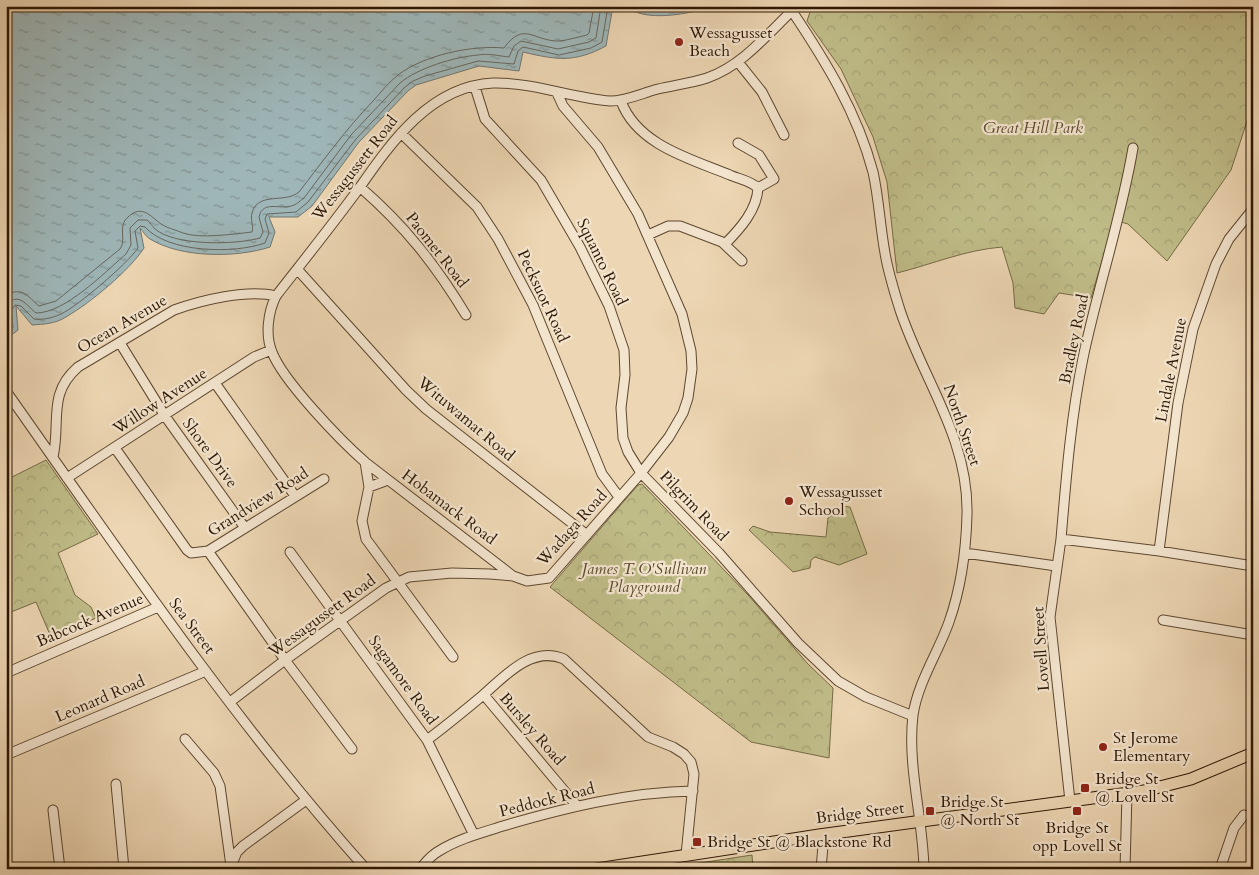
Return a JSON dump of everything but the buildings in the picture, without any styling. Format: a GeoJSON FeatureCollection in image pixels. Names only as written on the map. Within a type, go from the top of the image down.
{"type":"FeatureCollection","features":[{"type":"Feature","properties":{"kind":"main road","name":"Bridge Street"},"geometry":{"type":"LineString","coordinates":[[597,869],[824,834],[1127,794],[1191,779],[1253,753]]}},
{"type":"Feature","properties":{"kind":"street","name":"Wessagussett Road"},"geometry":{"type":"LineString","coordinates":[[271,350],[269,316],[276,296],[401,133],[430,106],[475,87],[500,83],[601,100],[621,101],[707,78],[738,62],[795,8]]}},
{"type":"Feature","properties":{"kind":"street","name":"North Street"},"geometry":{"type":"LineString","coordinates":[[795,8],[842,90],[865,144],[876,187],[884,252],[900,312],[930,377],[960,455],[966,484],[965,553],[950,620],[917,698],[913,716],[914,774],[921,821],[924,869]]}},
{"type":"Feature","properties":{"kind":"street"},"geometry":{"type":"LineString","coordinates":[[738,62],[762,92],[784,135]]}},
{"type":"Feature","properties":{"kind":"street","name":"Squanto Road"},"geometry":{"type":"LineString","coordinates":[[475,87],[485,119],[541,180],[580,247],[609,306],[624,350],[625,375],[621,408],[623,438],[628,452],[642,473]]}},
{"type":"Feature","properties":{"kind":"street","name":"Pilgrim Road"},"geometry":{"type":"LineString","coordinates":[[557,93],[563,106],[583,127],[611,166],[648,236],[682,314],[691,351],[692,369],[688,398],[682,413],[669,437],[642,473],[710,544],[798,643],[838,681],[866,697],[913,716]]}},
{"type":"Feature","properties":{"kind":"street"},"geometry":{"type":"LineString","coordinates":[[621,101],[625,110],[643,131],[662,146],[758,188]]}},
{"type":"Feature","properties":{"kind":"street","name":"Pecksuot Road"},"geometry":{"type":"LineString","coordinates":[[401,133],[477,208],[498,239],[533,305],[602,474],[620,497]]}},
{"type":"Feature","properties":{"kind":"street"},"geometry":{"type":"LineString","coordinates":[[725,244],[746,221],[758,188],[774,179],[759,155],[738,143]]}},
{"type":"Feature","properties":{"kind":"street","name":"Bradley Road"},"geometry":{"type":"LineString","coordinates":[[1061,538],[1071,439],[1083,358],[1118,226],[1133,148]]}},
{"type":"Feature","properties":{"kind":"street","name":"Paomet Road"},"geometry":{"type":"LineString","coordinates":[[360,187],[413,238],[436,268],[466,315]]}},
{"type":"Feature","properties":{"kind":"street","name":"Lindale Avenue"},"geometry":{"type":"LineString","coordinates":[[1159,551],[1178,403],[1192,328],[1216,264],[1229,239],[1253,209]]}},
{"type":"Feature","properties":{"kind":"street"},"geometry":{"type":"LineString","coordinates":[[648,236],[668,226],[676,226],[725,244],[742,262]]}},
{"type":"Feature","properties":{"kind":"street","name":"Wituwamat Road"},"geometry":{"type":"LineString","coordinates":[[298,269],[406,390],[426,409],[587,535]]}},
{"type":"Feature","properties":{"kind":"street","name":"Ocean Avenue"},"geometry":{"type":"LineString","coordinates":[[53,457],[56,440],[57,404],[63,384],[78,367],[174,310],[187,305],[247,293],[264,293],[276,296]]}},
{"type":"Feature","properties":{"kind":"street","name":"Shore Drive"},"geometry":{"type":"LineString","coordinates":[[120,343],[165,416],[246,528]]}},
{"type":"Feature","properties":{"kind":"street"},"geometry":{"type":"LineString","coordinates":[[271,350],[300,393],[348,448],[365,462]]}},
{"type":"Feature","properties":{"kind":"street","name":"Willow Avenue"},"geometry":{"type":"LineString","coordinates":[[67,478],[254,357],[271,350]]}},
{"type":"Feature","properties":{"kind":"street"},"geometry":{"type":"LineString","coordinates":[[215,383],[295,496]]}},
{"type":"Feature","properties":{"kind":"street","name":"Sea Street"},"geometry":{"type":"LineString","coordinates":[[6,390],[158,607],[306,800],[366,869]]}},
{"type":"Feature","properties":{"kind":"street"},"geometry":{"type":"LineString","coordinates":[[115,448],[187,550],[197,554],[208,551],[285,660],[352,748]]}},
{"type":"Feature","properties":{"kind":"street","name":"Wessagussett Road"},"geometry":{"type":"LineString","coordinates":[[230,702],[285,660],[396,582],[370,546],[364,531],[363,512],[368,487],[365,462]]}},
{"type":"Feature","properties":{"kind":"street","name":"Hobamack Road"},"geometry":{"type":"LineString","coordinates":[[365,462],[514,576]]}},
{"type":"Feature","properties":{"kind":"street","name":"Wadaga Road"},"geometry":{"type":"LineString","coordinates":[[396,582],[410,577],[437,573],[514,576],[527,581],[550,578],[642,473]]}},
{"type":"Feature","properties":{"kind":"street","name":"Grandview Road"},"geometry":{"type":"LineString","coordinates":[[208,551],[324,479]]}},
{"type":"Feature","properties":{"kind":"street"},"geometry":{"type":"LineString","coordinates":[[368,487],[388,480]]}},
{"type":"Feature","properties":{"kind":"street"},"geometry":{"type":"LineString","coordinates":[[1061,538],[1253,566]]}},
{"type":"Feature","properties":{"kind":"street","name":"Lovell Street"},"geometry":{"type":"LineString","coordinates":[[1061,538],[1050,617],[1070,802]]}},
{"type":"Feature","properties":{"kind":"street","name":"Sagamore Road"},"geometry":{"type":"LineString","coordinates":[[290,552],[342,620],[427,740],[474,835]]}},
{"type":"Feature","properties":{"kind":"street"},"geometry":{"type":"LineString","coordinates":[[965,553],[1056,566]]}},
{"type":"Feature","properties":{"kind":"street"},"geometry":{"type":"LineString","coordinates":[[396,582],[453,657]]}},
{"type":"Feature","properties":{"kind":"street","name":"Babcock Avenue"},"geometry":{"type":"LineString","coordinates":[[6,673],[158,607]]}},
{"type":"Feature","properties":{"kind":"street"},"geometry":{"type":"LineString","coordinates":[[1163,620],[1253,635]]}},
{"type":"Feature","properties":{"kind":"street"},"geometry":{"type":"LineString","coordinates":[[427,740],[484,695],[496,681],[521,664],[546,656],[556,656],[564,659],[648,737],[673,747],[691,762],[694,774],[686,854]]}},
{"type":"Feature","properties":{"kind":"street","name":"Leonard Road"},"geometry":{"type":"LineString","coordinates":[[6,756],[206,670]]}},
{"type":"Feature","properties":{"kind":"street","name":"Bursley Road"},"geometry":{"type":"LineString","coordinates":[[484,695],[577,806]]}},
{"type":"Feature","properties":{"kind":"street"},"geometry":{"type":"LineString","coordinates":[[185,739],[214,773],[220,786],[231,868]]}},
{"type":"Feature","properties":{"kind":"street"},"geometry":{"type":"LineString","coordinates":[[116,784],[124,869]]}},
{"type":"Feature","properties":{"kind":"street","name":"Peddock Road"},"geometry":{"type":"LineString","coordinates":[[420,869],[440,850],[474,835],[577,806],[659,794],[693,792]]}},
{"type":"Feature","properties":{"kind":"street"},"geometry":{"type":"LineString","coordinates":[[1125,869],[1127,794]]}},
{"type":"Feature","properties":{"kind":"street"},"geometry":{"type":"LineString","coordinates":[[231,868],[237,852],[243,846],[306,800]]}},
{"type":"Feature","properties":{"kind":"street"},"geometry":{"type":"LineString","coordinates":[[53,810],[60,869]]}},
{"type":"Feature","properties":{"kind":"street"},"geometry":{"type":"LineString","coordinates":[[1220,869],[1234,828],[1244,815]]}},
{"type":"Feature","properties":{"kind":"street"},"geometry":{"type":"LineString","coordinates":[[822,869],[824,834]]}},
{"type":"Feature","properties":{"kind":"green space","name":"Great Hill Park"},"geometry":{"type":"Polygon","coordinates":[[[812,6],[1253,6],[1253,103],[1231,170],[1167,261],[1128,224],[1114,220],[1091,298],[1059,293],[1044,314],[1015,308],[1013,283],[1002,247],[962,254],[897,273],[887,182],[873,137],[841,69],[807,21],[812,6]]]}},
{"type":"Feature","properties":{"kind":"green space"},"geometry":{"type":"Polygon","coordinates":[[[46,460],[98,534],[58,553],[75,595],[91,607],[96,618],[51,637],[36,602],[6,614],[6,480],[46,460]]]}},
{"type":"Feature","properties":{"kind":"green space","name":"James T. O'Sullivan Playground"},"geometry":{"type":"Polygon","coordinates":[[[642,484],[748,595],[808,664],[833,688],[829,758],[751,742],[550,587],[638,485],[642,484]]]}},
{"type":"Feature","properties":{"kind":"green space"},"geometry":{"type":"Polygon","coordinates":[[[841,506],[850,507],[867,554],[839,565],[815,557],[811,560],[810,568],[793,572],[749,530],[753,526],[770,532],[826,537],[828,518],[839,510],[841,506]]]}},
{"type":"Feature","properties":{"kind":"green space"},"geometry":{"type":"Polygon","coordinates":[[[752,855],[753,869],[661,869],[752,855]]]}},
{"type":"Feature","properties":{"kind":"water"},"geometry":{"type":"Polygon","coordinates":[[[6,6],[613,6],[606,46],[595,51],[565,58],[546,57],[523,52],[519,71],[479,66],[416,85],[359,142],[312,206],[298,217],[269,217],[275,232],[270,247],[241,253],[193,253],[163,245],[149,238],[140,228],[144,248],[129,267],[97,295],[62,319],[45,324],[32,325],[16,306],[18,330],[6,339],[6,6]]]}},
{"type":"Feature","properties":{"kind":"water"},"geometry":{"type":"Polygon","coordinates":[[[626,6],[712,6],[693,12],[655,16],[634,11],[626,6]]]}},
{"type":"Feature","properties":{"kind":"place","name":"Wessagusset Beach"},"geometry":{"type":"Point","coordinates":[679,42]}},
{"type":"Feature","properties":{"kind":"place","name":"Wessagusset School"},"geometry":{"type":"Point","coordinates":[789,501]}},
{"type":"Feature","properties":{"kind":"place","name":"St Jerome Elementary"},"geometry":{"type":"Point","coordinates":[1103,747]}},
{"type":"Feature","properties":{"kind":"place","name":"Bridge St @ Lovell St"},"geometry":{"type":"Point","coordinates":[1085,788]}},
{"type":"Feature","properties":{"kind":"place","name":"Bridge St @ North St"},"geometry":{"type":"Point","coordinates":[930,811]}},
{"type":"Feature","properties":{"kind":"place","name":"Bridge St opp Lovell St"},"geometry":{"type":"Point","coordinates":[1077,811]}},
{"type":"Feature","properties":{"kind":"place","name":"Bridge St @ Blackstone Rd"},"geometry":{"type":"Point","coordinates":[697,842]}}]}
